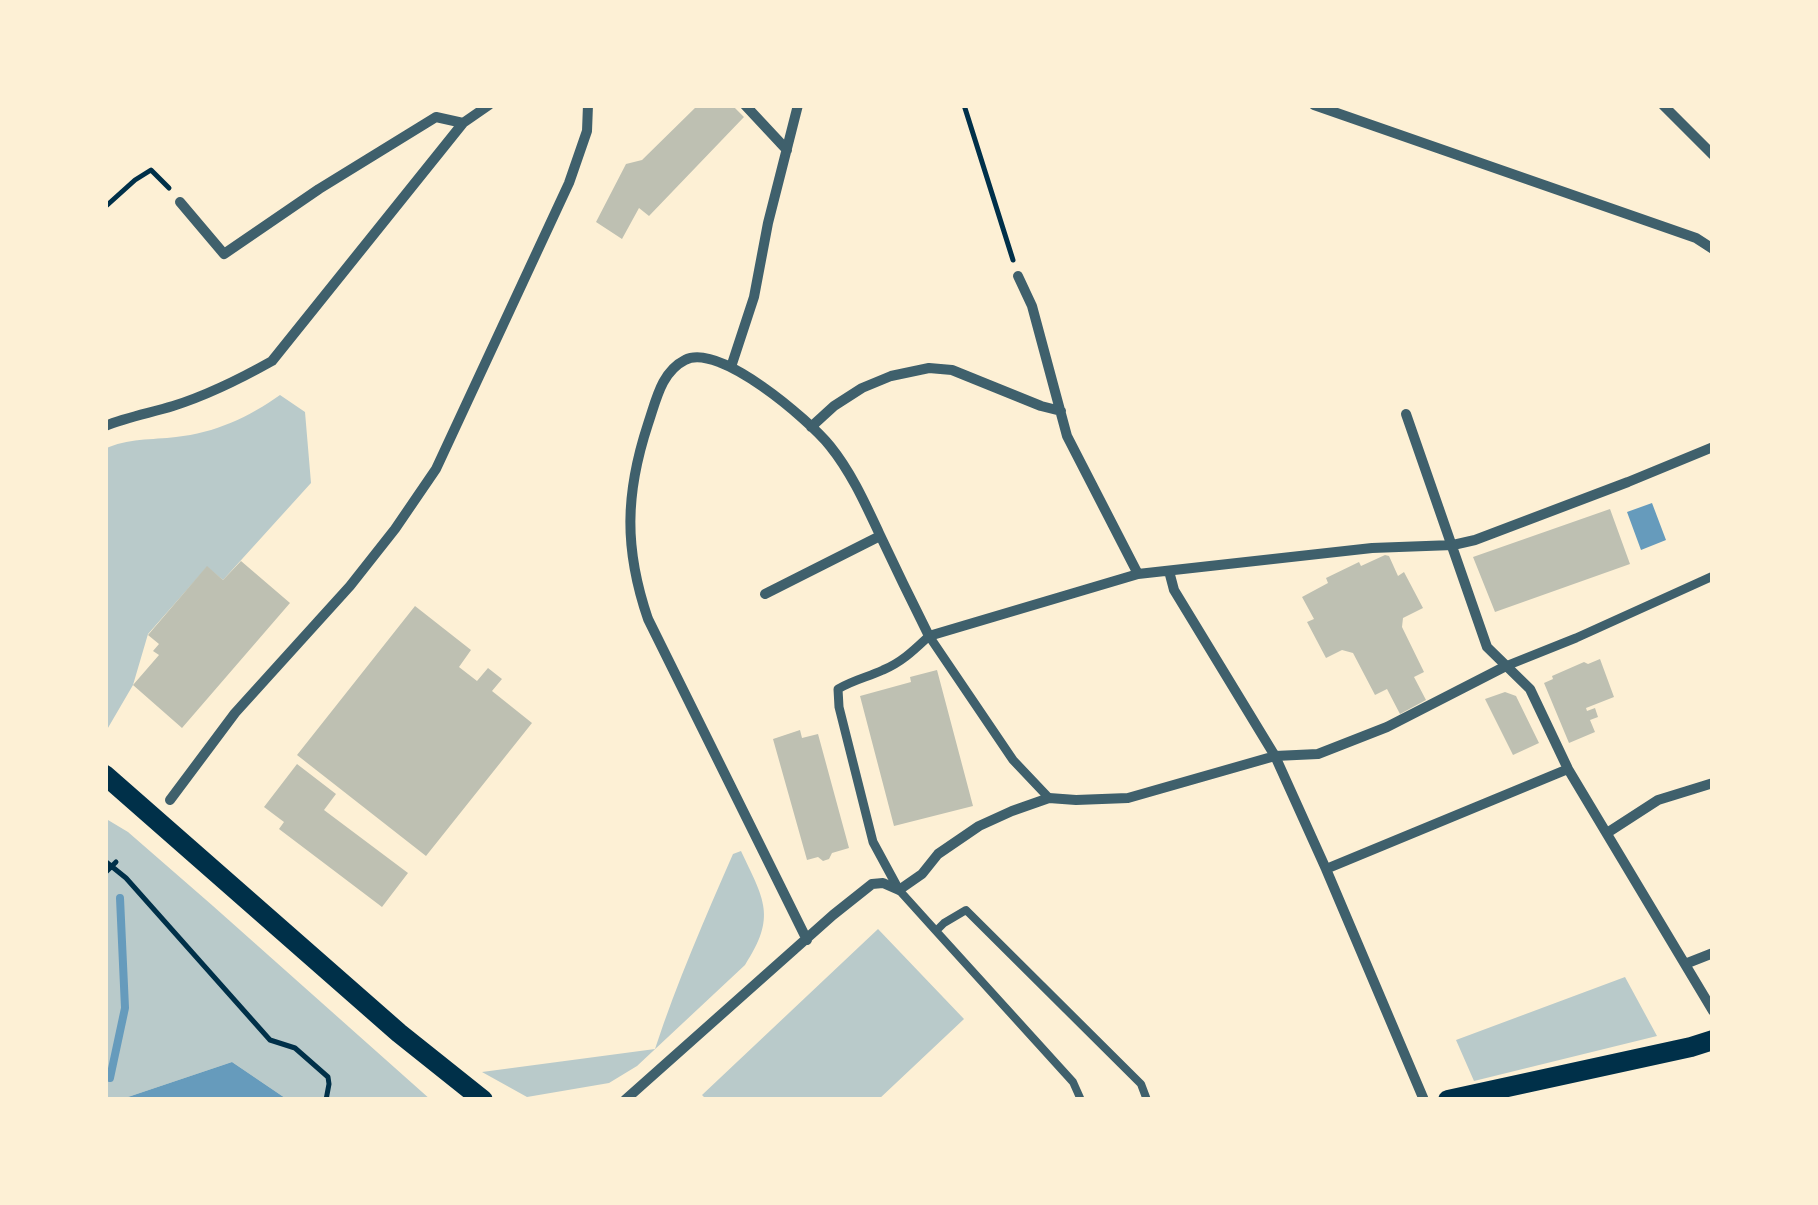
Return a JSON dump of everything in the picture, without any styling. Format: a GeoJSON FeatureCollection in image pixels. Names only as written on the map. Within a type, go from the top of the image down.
{"type":"FeatureCollection","features":[{"type":"Feature","properties":{"kind":"main road"},"geometry":{"type":"LineString","coordinates":[[105,775],[399,1033],[484,1100]]}},
{"type":"Feature","properties":{"kind":"main road"},"geometry":{"type":"LineString","coordinates":[[1448,1100],[1713,1040]]}},
{"type":"Feature","properties":{"kind":"street"},"geometry":{"type":"LineString","coordinates":[[105,426],[171,407],[230,384],[272,361],[463,123],[489,105]]}},
{"type":"Feature","properties":{"kind":"street"},"geometry":{"type":"LineString","coordinates":[[170,800],[234,713],[350,586],[436,469],[562,200],[586,130],[588,105]]}},
{"type":"Feature","properties":{"kind":"street"},"geometry":{"type":"LineString","coordinates":[[745,105],[787,150]]}},
{"type":"Feature","properties":{"kind":"street"},"geometry":{"type":"LineString","coordinates":[[732,367],[754,297],[798,105]]}},
{"type":"Feature","properties":{"kind":"street"},"geometry":{"type":"LineString","coordinates":[[1314,105],[1696,238],[1713,249]]}},
{"type":"Feature","properties":{"kind":"street"},"geometry":{"type":"LineString","coordinates":[[1663,105],[1713,155]]}},
{"type":"Feature","properties":{"kind":"street"},"geometry":{"type":"LineString","coordinates":[[180,202],[224,254],[436,117],[463,123]]}},
{"type":"Feature","properties":{"kind":"street"},"geometry":{"type":"LineString","coordinates":[[1018,276],[1032,306],[1072,446],[1138,574]]}},
{"type":"Feature","properties":{"kind":"street"},"geometry":{"type":"LineString","coordinates":[[808,940],[648,618],[636,584],[630,538],[636,460],[660,387],[669,372],[684,360],[713,358],[732,367],[777,397],[831,447],[929,636],[1013,760],[1049,798]]}},
{"type":"Feature","properties":{"kind":"street"},"geometry":{"type":"LineString","coordinates":[[812,426],[862,388],[890,376],[930,368],[952,370],[1061,412]]}},
{"type":"Feature","properties":{"kind":"street"},"geometry":{"type":"LineString","coordinates":[[1406,414],[1488,647],[1530,689],[1568,769],[1713,1011]]}},
{"type":"Feature","properties":{"kind":"street"},"geometry":{"type":"LineString","coordinates":[[899,890],[873,842],[839,707],[838,689],[902,661],[929,636],[1138,574],[1475,540],[1713,447]]}},
{"type":"Feature","properties":{"kind":"street"},"geometry":{"type":"LineString","coordinates":[[765,594],[880,536]]}},
{"type":"Feature","properties":{"kind":"street"},"geometry":{"type":"LineString","coordinates":[[1169,571],[1174,590],[1275,756],[1424,1100]]}},
{"type":"Feature","properties":{"kind":"street"},"geometry":{"type":"LineString","coordinates":[[899,890],[922,874],[938,854],[979,826],[1012,811],[1049,798],[1128,798],[1275,756],[1318,754],[1386,728],[1506,666],[1713,576]]}},
{"type":"Feature","properties":{"kind":"street"},"geometry":{"type":"LineString","coordinates":[[1326,869],[1568,769]]}},
{"type":"Feature","properties":{"kind":"street"},"geometry":{"type":"LineString","coordinates":[[1607,833],[1658,800],[1713,783]]}},
{"type":"Feature","properties":{"kind":"street"},"geometry":{"type":"LineString","coordinates":[[625,1100],[872,884],[883,882],[899,890]]}},
{"type":"Feature","properties":{"kind":"street"},"geometry":{"type":"LineString","coordinates":[[1685,964],[1713,953]]}},
{"type":"Feature","properties":{"kind":"lane"},"geometry":{"type":"LineString","coordinates":[[899,890],[1073,1082],[1081,1100]]}},
{"type":"Feature","properties":{"kind":"lane"},"geometry":{"type":"LineString","coordinates":[[936,931],[966,910],[1140,1084],[1147,1100]]}},
{"type":"Feature","properties":{"kind":"path"},"geometry":{"type":"LineString","coordinates":[[964,105],[1018,276]]}},
{"type":"Feature","properties":{"kind":"path"},"geometry":{"type":"LineString","coordinates":[[105,207],[151,170],[180,202]]}},
{"type":"Feature","properties":{"kind":"path"},"geometry":{"type":"LineString","coordinates":[[105,874],[111,863],[270,1040],[295,1048],[328,1077],[326,1100]]}},
{"type":"Feature","properties":{"kind":"shaded area"},"geometry":{"type":"Polygon","coordinates":[[[280,395],[305,412],[311,483],[223,580],[207,567],[148,634],[133,685],[105,733],[105,449],[131,441],[218,428],[280,395]]]}},
{"type":"Feature","properties":{"kind":"shaded area"},"geometry":{"type":"Polygon","coordinates":[[[108,820],[128,832],[431,1100],[288,1100],[232,1062],[119,1100],[105,1100],[108,820]]]}},
{"type":"Feature","properties":{"kind":"shaded area"},"geometry":{"type":"Polygon","coordinates":[[[741,851],[764,908],[755,948],[745,965],[637,1066],[609,1083],[527,1097],[482,1072],[655,1049],[733,854],[741,851]]]}},
{"type":"Feature","properties":{"kind":"shaded area"},"geometry":{"type":"Polygon","coordinates":[[[878,929],[964,1019],[878,1100],[707,1100],[702,1095],[878,929]]]}},
{"type":"Feature","properties":{"kind":"shaded area"},"geometry":{"type":"Polygon","coordinates":[[[1625,977],[1657,1036],[1474,1081],[1456,1040],[1625,977]]]}},
{"type":"Feature","properties":{"kind":"water"},"geometry":{"type":"Polygon","coordinates":[[[1652,503],[1666,540],[1641,550],[1627,512],[1652,503]]]}},
{"type":"Feature","properties":{"kind":"water"},"geometry":{"type":"Polygon","coordinates":[[[232,1062],[288,1100],[119,1100],[232,1062]]]}},
{"type":"Feature","properties":{"kind":"building"},"geometry":{"type":"Polygon","coordinates":[[[698,105],[732,105],[744,117],[649,216],[639,208],[622,239],[596,222],[626,164],[642,160],[698,105]]]}},
{"type":"Feature","properties":{"kind":"building"},"geometry":{"type":"Polygon","coordinates":[[[1610,509],[1630,564],[1495,612],[1473,557],[1610,509]]]}},
{"type":"Feature","properties":{"kind":"building"},"geometry":{"type":"Polygon","coordinates":[[[1385,555],[1398,576],[1404,572],[1423,608],[1403,618],[1402,627],[1424,672],[1414,677],[1426,700],[1400,714],[1387,689],[1375,695],[1353,653],[1342,650],[1326,658],[1307,622],[1314,619],[1302,597],[1328,583],[1326,578],[1385,555]]]}},
{"type":"Feature","properties":{"kind":"building"},"geometry":{"type":"Polygon","coordinates":[[[241,561],[290,603],[182,728],[133,685],[159,655],[153,651],[159,644],[148,635],[207,566],[223,580],[241,561]]]}},
{"type":"Feature","properties":{"kind":"building"},"geometry":{"type":"Polygon","coordinates":[[[415,606],[471,650],[459,667],[477,681],[488,668],[502,679],[492,691],[532,723],[426,856],[297,755],[415,606]]]}},
{"type":"Feature","properties":{"kind":"building"},"geometry":{"type":"Polygon","coordinates":[[[1600,659],[1614,697],[1586,708],[1595,708],[1598,717],[1590,720],[1595,732],[1569,743],[1544,683],[1584,662],[1600,659]]]}},
{"type":"Feature","properties":{"kind":"building"},"geometry":{"type":"Polygon","coordinates":[[[937,670],[973,806],[894,826],[860,696],[911,682],[910,677],[937,670]]]}},
{"type":"Feature","properties":{"kind":"building"},"geometry":{"type":"Polygon","coordinates":[[[1505,692],[1516,696],[1539,743],[1513,755],[1485,699],[1505,692]]]}},
{"type":"Feature","properties":{"kind":"building"},"geometry":{"type":"Polygon","coordinates":[[[800,730],[802,738],[818,734],[849,848],[832,853],[823,861],[818,857],[807,860],[773,739],[800,730]]]}},
{"type":"Feature","properties":{"kind":"building"},"geometry":{"type":"Polygon","coordinates":[[[297,764],[336,794],[324,810],[408,873],[382,907],[279,829],[284,822],[264,807],[297,764]]]}},
{"type":"Feature","properties":{"kind":"waterway"},"geometry":{"type":"LineString","coordinates":[[110,1078],[125,1008],[120,898]]}}]}
